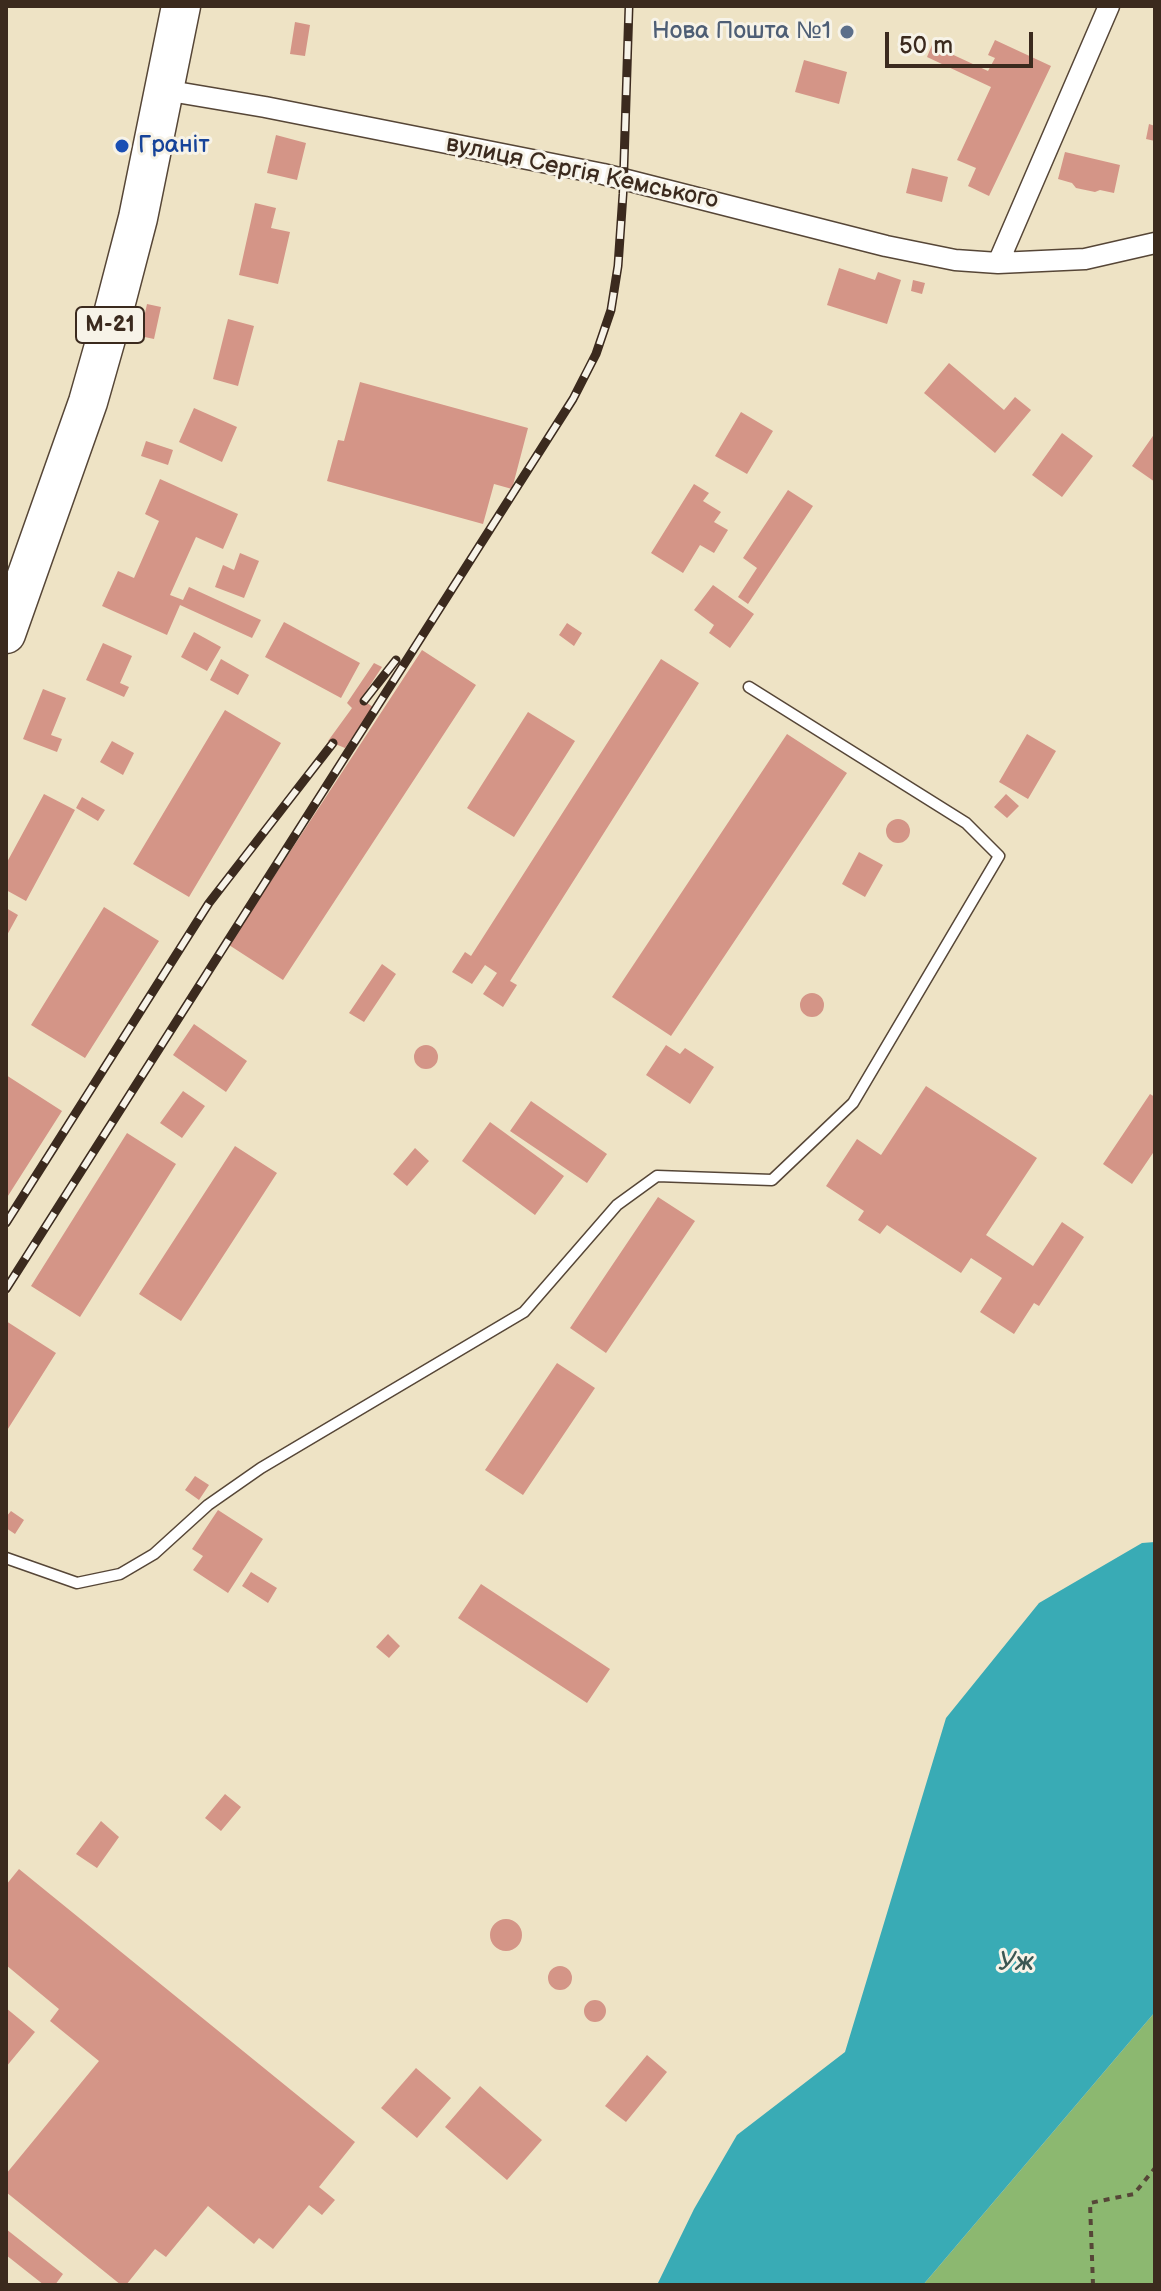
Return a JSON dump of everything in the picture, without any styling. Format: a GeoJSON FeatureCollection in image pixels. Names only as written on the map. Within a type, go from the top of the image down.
{"type":"FeatureCollection","features":[{"type":"Feature","properties":{"kind":"highway","name":"М-21"},"geometry":{"type":"LineString","coordinates":[[6,634],[88,402],[113,314],[138,218],[181,6]]}},
{"type":"Feature","properties":{"kind":"street"},"geometry":{"type":"LineString","coordinates":[[998,263],[1109,6]]}},
{"type":"Feature","properties":{"kind":"street","name":"вулиця Сергія Кемського"},"geometry":{"type":"LineString","coordinates":[[164,90],[603,174],[886,246],[955,260],[998,263],[1085,259],[1155,243]]}},
{"type":"Feature","properties":{"kind":"lane"},"geometry":{"type":"LineString","coordinates":[[6,1558],[77,1583],[120,1574],[154,1554],[208,1505],[261,1468],[524,1312],[617,1205],[657,1176],[772,1180],[853,1103],[999,856],[966,823],[749,687]]}},
{"type":"Feature","properties":{"kind":"path"},"geometry":{"type":"LineString","coordinates":[[1093,2285],[1090,2203],[1134,2194],[1155,2168]]}},
{"type":"Feature","properties":{"kind":"green space"},"geometry":{"type":"Polygon","coordinates":[[[1155,2012],[1155,2285],[923,2285],[1155,2012]]]}},
{"type":"Feature","properties":{"kind":"water","name":"Уж"},"geometry":{"type":"Polygon","coordinates":[[[1155,1542],[1155,2012],[923,2285],[657,2285],[694,2209],[737,2135],[845,2052],[946,1718],[1039,1603],[1142,1543],[1155,1542]]]}},
{"type":"Feature","properties":{"kind":"building"},"geometry":{"type":"Polygon","coordinates":[[[295,22],[310,25],[305,56],[290,54],[295,22]]]}},
{"type":"Feature","properties":{"kind":"building"},"geometry":{"type":"Polygon","coordinates":[[[995,40],[1051,66],[989,196],[968,186],[976,168],[957,160],[991,87],[927,57],[932,45],[988,71],[995,58],[988,55],[995,40]]]}},
{"type":"Feature","properties":{"kind":"building"},"geometry":{"type":"Polygon","coordinates":[[[804,60],[847,72],[839,104],[795,92],[804,60]]]}},
{"type":"Feature","properties":{"kind":"building"},"geometry":{"type":"Polygon","coordinates":[[[1149,124],[1155,126],[1155,141],[1146,139],[1149,124]]]}},
{"type":"Feature","properties":{"kind":"building"},"geometry":{"type":"Polygon","coordinates":[[[276,135],[306,143],[297,180],[267,173],[276,135]]]}},
{"type":"Feature","properties":{"kind":"building"},"geometry":{"type":"Polygon","coordinates":[[[1065,152],[1120,165],[1114,193],[1076,188],[1072,183],[1058,179],[1065,152]]]}},
{"type":"Feature","properties":{"kind":"building"},"geometry":{"type":"Polygon","coordinates":[[[912,168],[948,177],[942,202],[906,193],[912,168]]]}},
{"type":"Feature","properties":{"kind":"building"},"geometry":{"type":"Polygon","coordinates":[[[255,203],[276,208],[271,228],[290,232],[278,284],[239,275],[255,203]]]}},
{"type":"Feature","properties":{"kind":"building"},"geometry":{"type":"Polygon","coordinates":[[[839,268],[875,280],[878,272],[901,280],[887,324],[827,305],[839,268]]]}},
{"type":"Feature","properties":{"kind":"building"},"geometry":{"type":"Polygon","coordinates":[[[913,280],[925,283],[922,294],[911,291],[913,280]]]}},
{"type":"Feature","properties":{"kind":"building"},"geometry":{"type":"Polygon","coordinates":[[[147,304],[161,307],[154,339],[140,336],[147,304]]]}},
{"type":"Feature","properties":{"kind":"building"},"geometry":{"type":"Polygon","coordinates":[[[228,319],[254,326],[238,386],[213,379],[228,319]]]}},
{"type":"Feature","properties":{"kind":"building"},"geometry":{"type":"Polygon","coordinates":[[[949,363],[1004,410],[1015,397],[1031,410],[995,453],[924,393],[949,363]]]}},
{"type":"Feature","properties":{"kind":"building"},"geometry":{"type":"Polygon","coordinates":[[[360,382],[528,428],[512,489],[494,484],[483,524],[327,481],[338,440],[344,441],[360,382]]]}},
{"type":"Feature","properties":{"kind":"building"},"geometry":{"type":"Polygon","coordinates":[[[194,408],[237,427],[222,462],[179,442],[194,408]]]}},
{"type":"Feature","properties":{"kind":"building"},"geometry":{"type":"Polygon","coordinates":[[[741,412],[773,431],[747,474],[715,456],[741,412]]]}},
{"type":"Feature","properties":{"kind":"building"},"geometry":{"type":"Polygon","coordinates":[[[1062,433],[1093,456],[1062,497],[1032,475],[1062,433]]]}},
{"type":"Feature","properties":{"kind":"building"},"geometry":{"type":"Polygon","coordinates":[[[1155,433],[1155,482],[1132,466],[1155,433]]]}},
{"type":"Feature","properties":{"kind":"building"},"geometry":{"type":"Polygon","coordinates":[[[146,441],[173,450],[168,465],[141,456],[146,441]]]}},
{"type":"Feature","properties":{"kind":"building"},"geometry":{"type":"Polygon","coordinates":[[[160,479],[238,514],[223,549],[196,537],[170,595],[183,600],[189,587],[261,620],[252,638],[180,605],[167,635],[102,606],[118,571],[134,578],[159,521],[145,514],[160,479]]]}},
{"type":"Feature","properties":{"kind":"building"},"geometry":{"type":"Polygon","coordinates":[[[694,484],[709,493],[703,501],[721,512],[714,522],[728,530],[714,553],[700,545],[683,573],[651,553],[694,484]]]}},
{"type":"Feature","properties":{"kind":"building"},"geometry":{"type":"Polygon","coordinates":[[[788,490],[813,506],[748,604],[738,597],[757,568],[743,558],[788,490]]]}},
{"type":"Feature","properties":{"kind":"building"},"geometry":{"type":"Polygon","coordinates":[[[240,553],[259,561],[244,598],[215,587],[223,565],[234,570],[240,553]]]}},
{"type":"Feature","properties":{"kind":"building"},"geometry":{"type":"Polygon","coordinates":[[[713,585],[754,614],[730,648],[709,633],[714,625],[694,610],[713,585]]]}},
{"type":"Feature","properties":{"kind":"building"},"geometry":{"type":"Polygon","coordinates":[[[284,622],[360,663],[341,698],[265,657],[284,622]]]}},
{"type":"Feature","properties":{"kind":"building"},"geometry":{"type":"Polygon","coordinates":[[[567,623],[582,633],[574,646],[559,635],[567,623]]]}},
{"type":"Feature","properties":{"kind":"building"},"geometry":{"type":"Polygon","coordinates":[[[194,632],[221,647],[207,671],[181,657],[194,632]]]}},
{"type":"Feature","properties":{"kind":"building"},"geometry":{"type":"Polygon","coordinates":[[[103,643],[132,656],[120,683],[129,687],[124,697],[86,680],[103,643]]]}},
{"type":"Feature","properties":{"kind":"building"},"geometry":{"type":"Polygon","coordinates":[[[422,650],[476,685],[283,980],[229,945],[422,650]]]}},
{"type":"Feature","properties":{"kind":"building"},"geometry":{"type":"Polygon","coordinates":[[[221,659],[249,675],[238,695],[210,680],[221,659]]]}},
{"type":"Feature","properties":{"kind":"building"},"geometry":{"type":"Polygon","coordinates":[[[661,659],[699,683],[510,981],[517,985],[503,1007],[483,994],[497,973],[485,965],[472,984],[452,972],[465,952],[471,956],[661,659]]]}},
{"type":"Feature","properties":{"kind":"building"},"geometry":{"type":"Polygon","coordinates":[[[374,663],[382,667],[361,699],[373,707],[345,748],[328,741],[352,708],[347,703],[374,663]]]}},
{"type":"Feature","properties":{"kind":"building"},"geometry":{"type":"Polygon","coordinates":[[[43,689],[66,698],[51,735],[62,739],[57,752],[23,739],[43,689]]]}},
{"type":"Feature","properties":{"kind":"building"},"geometry":{"type":"Polygon","coordinates":[[[225,710],[281,743],[189,897],[133,864],[225,710]]]}},
{"type":"Feature","properties":{"kind":"building"},"geometry":{"type":"Polygon","coordinates":[[[528,712],[575,741],[514,837],[467,808],[528,712]]]}},
{"type":"Feature","properties":{"kind":"building"},"geometry":{"type":"Polygon","coordinates":[[[787,734],[847,773],[671,1036],[612,997],[787,734]]]}},
{"type":"Feature","properties":{"kind":"building"},"geometry":{"type":"Polygon","coordinates":[[[1027,734],[1056,751],[1028,799],[999,782],[1027,734]]]}},
{"type":"Feature","properties":{"kind":"building"},"geometry":{"type":"Polygon","coordinates":[[[112,741],[134,753],[123,775],[100,762],[112,741]]]}},
{"type":"Feature","properties":{"kind":"building"},"geometry":{"type":"Polygon","coordinates":[[[44,794],[75,810],[26,901],[6,890],[6,864],[44,794]]]}},
{"type":"Feature","properties":{"kind":"building"},"geometry":{"type":"Polygon","coordinates":[[[1006,794],[1019,806],[1007,818],[994,807],[1006,794]]]}},
{"type":"Feature","properties":{"kind":"building"},"geometry":{"type":"Polygon","coordinates":[[[82,797],[105,810],[98,821],[76,808],[82,797]]]}},
{"type":"Feature","properties":{"kind":"building"},"geometry":{"type":"Polygon","coordinates":[[[898,819],[909,826],[910,831],[903,842],[898,843],[887,836],[886,831],[893,820],[898,819]]]}},
{"type":"Feature","properties":{"kind":"building"},"geometry":{"type":"Polygon","coordinates":[[[859,852],[883,865],[865,897],[842,884],[859,852]]]}},
{"type":"Feature","properties":{"kind":"building"},"geometry":{"type":"Polygon","coordinates":[[[104,907],[159,941],[85,1058],[31,1025],[104,907]]]}},
{"type":"Feature","properties":{"kind":"building"},"geometry":{"type":"Polygon","coordinates":[[[6,908],[18,915],[6,937],[6,908]]]}},
{"type":"Feature","properties":{"kind":"building"},"geometry":{"type":"Polygon","coordinates":[[[382,964],[396,974],[364,1022],[349,1013],[382,964]]]}},
{"type":"Feature","properties":{"kind":"building"},"geometry":{"type":"Polygon","coordinates":[[[812,993],[823,1000],[824,1005],[817,1016],[812,1017],[801,1010],[800,1005],[807,994],[812,993]]]}},
{"type":"Feature","properties":{"kind":"building"},"geometry":{"type":"Polygon","coordinates":[[[194,1024],[247,1061],[226,1092],[173,1055],[194,1024]]]}},
{"type":"Feature","properties":{"kind":"building"},"geometry":{"type":"Polygon","coordinates":[[[426,1045],[437,1052],[438,1057],[431,1068],[426,1069],[415,1062],[414,1057],[421,1046],[426,1045]]]}},
{"type":"Feature","properties":{"kind":"building"},"geometry":{"type":"Polygon","coordinates":[[[666,1045],[680,1054],[685,1048],[714,1067],[690,1104],[646,1075],[666,1045]]]}},
{"type":"Feature","properties":{"kind":"building"},"geometry":{"type":"Polygon","coordinates":[[[6,1075],[62,1111],[6,1199],[6,1075]]]}},
{"type":"Feature","properties":{"kind":"building"},"geometry":{"type":"Polygon","coordinates":[[[926,1086],[1037,1158],[986,1235],[1033,1266],[1062,1222],[1084,1237],[1039,1306],[1034,1303],[1014,1334],[980,1312],[1002,1278],[971,1258],[961,1273],[887,1225],[880,1234],[858,1220],[864,1211],[826,1186],[857,1139],[881,1155],[926,1086]]]}},
{"type":"Feature","properties":{"kind":"building"},"geometry":{"type":"Polygon","coordinates":[[[183,1091],[205,1106],[182,1138],[160,1123],[183,1091]]]}},
{"type":"Feature","properties":{"kind":"building"},"geometry":{"type":"Polygon","coordinates":[[[1150,1094],[1155,1097],[1155,1150],[1132,1184],[1103,1164],[1150,1094]]]}},
{"type":"Feature","properties":{"kind":"building"},"geometry":{"type":"Polygon","coordinates":[[[531,1101],[607,1154],[587,1183],[510,1131],[531,1101]]]}},
{"type":"Feature","properties":{"kind":"building"},"geometry":{"type":"Polygon","coordinates":[[[490,1122],[564,1176],[535,1215],[462,1161],[490,1122]]]}},
{"type":"Feature","properties":{"kind":"building"},"geometry":{"type":"Polygon","coordinates":[[[127,1133],[176,1164],[80,1317],[31,1286],[127,1133]]]}},
{"type":"Feature","properties":{"kind":"building"},"geometry":{"type":"Polygon","coordinates":[[[235,1146],[277,1173],[181,1321],[139,1294],[235,1146]]]}},
{"type":"Feature","properties":{"kind":"building"},"geometry":{"type":"Polygon","coordinates":[[[415,1148],[429,1161],[407,1186],[393,1174],[415,1148]]]}},
{"type":"Feature","properties":{"kind":"building"},"geometry":{"type":"Polygon","coordinates":[[[658,1197],[695,1221],[606,1353],[570,1328],[658,1197]]]}},
{"type":"Feature","properties":{"kind":"building"},"geometry":{"type":"Polygon","coordinates":[[[6,1321],[56,1353],[6,1432],[6,1321]]]}},
{"type":"Feature","properties":{"kind":"building"},"geometry":{"type":"Polygon","coordinates":[[[557,1363],[595,1388],[523,1495],[485,1470],[557,1363]]]}},
{"type":"Feature","properties":{"kind":"building"},"geometry":{"type":"Polygon","coordinates":[[[195,1476],[209,1485],[199,1500],[185,1490],[195,1476]]]}},
{"type":"Feature","properties":{"kind":"building"},"geometry":{"type":"Polygon","coordinates":[[[218,1510],[263,1539],[228,1593],[193,1570],[203,1556],[192,1549],[218,1510]]]}},
{"type":"Feature","properties":{"kind":"building"},"geometry":{"type":"Polygon","coordinates":[[[11,1511],[24,1520],[15,1534],[6,1528],[6,1517],[11,1511]]]}},
{"type":"Feature","properties":{"kind":"building"},"geometry":{"type":"Polygon","coordinates":[[[251,1572],[277,1588],[268,1603],[242,1586],[251,1572]]]}},
{"type":"Feature","properties":{"kind":"building"},"geometry":{"type":"Polygon","coordinates":[[[481,1584],[610,1669],[587,1703],[458,1618],[481,1584]]]}},
{"type":"Feature","properties":{"kind":"building"},"geometry":{"type":"Polygon","coordinates":[[[388,1634],[400,1646],[389,1658],[376,1647],[388,1634]]]}},
{"type":"Feature","properties":{"kind":"building"},"geometry":{"type":"Polygon","coordinates":[[[225,1794],[241,1807],[221,1831],[205,1818],[225,1794]]]}},
{"type":"Feature","properties":{"kind":"building"},"geometry":{"type":"Polygon","coordinates":[[[101,1821],[119,1837],[97,1868],[76,1854],[101,1821]]]}},
{"type":"Feature","properties":{"kind":"building"},"geometry":{"type":"Polygon","coordinates":[[[19,1869],[355,2142],[319,2187],[335,2200],[322,2215],[309,2205],[273,2249],[259,2238],[254,2244],[208,2206],[166,2257],[155,2249],[126,2285],[121,2285],[6,2192],[6,2174],[99,2061],[50,2021],[59,2009],[6,1965],[6,1885],[19,1869]]]}},
{"type":"Feature","properties":{"kind":"building"},"geometry":{"type":"Polygon","coordinates":[[[506,1919],[517,1924],[522,1935],[517,1946],[506,1951],[495,1946],[490,1935],[495,1924],[506,1919]]]}},
{"type":"Feature","properties":{"kind":"building"},"geometry":{"type":"Polygon","coordinates":[[[560,1966],[568,1970],[572,1978],[568,1986],[560,1990],[552,1986],[548,1978],[552,1970],[560,1966]]]}},
{"type":"Feature","properties":{"kind":"building"},"geometry":{"type":"Polygon","coordinates":[[[595,2000],[603,2003],[606,2011],[603,2019],[595,2022],[587,2019],[584,2011],[587,2003],[595,2000]]]}},
{"type":"Feature","properties":{"kind":"building"},"geometry":{"type":"Polygon","coordinates":[[[6,2008],[35,2032],[6,2067],[6,2008]]]}},
{"type":"Feature","properties":{"kind":"building"},"geometry":{"type":"Polygon","coordinates":[[[647,2055],[667,2072],[626,2122],[605,2106],[647,2055]]]}},
{"type":"Feature","properties":{"kind":"building"},"geometry":{"type":"Polygon","coordinates":[[[416,2068],[451,2098],[417,2138],[381,2108],[416,2068]]]}},
{"type":"Feature","properties":{"kind":"building"},"geometry":{"type":"Polygon","coordinates":[[[480,2086],[542,2140],[507,2180],[445,2127],[480,2086]]]}},
{"type":"Feature","properties":{"kind":"building"},"geometry":{"type":"Polygon","coordinates":[[[6,2229],[63,2274],[55,2285],[44,2285],[6,2255],[6,2229]]]}},
{"type":"Feature","properties":{"kind":"railway"},"geometry":{"type":"LineString","coordinates":[[6,1289],[573,399],[596,354],[611,310],[618,266],[629,6]]}},
{"type":"Feature","properties":{"kind":"railway"},"geometry":{"type":"LineString","coordinates":[[364,701],[396,660]]}},
{"type":"Feature","properties":{"kind":"railway"},"geometry":{"type":"LineString","coordinates":[[6,1223],[209,903],[333,743]]}},
{"type":"Feature","properties":{"kind":"place","name":"Нова Пошта №1"},"geometry":{"type":"Point","coordinates":[847,32]}},
{"type":"Feature","properties":{"kind":"place","name":"Граніт"},"geometry":{"type":"Point","coordinates":[122,146]}}]}
